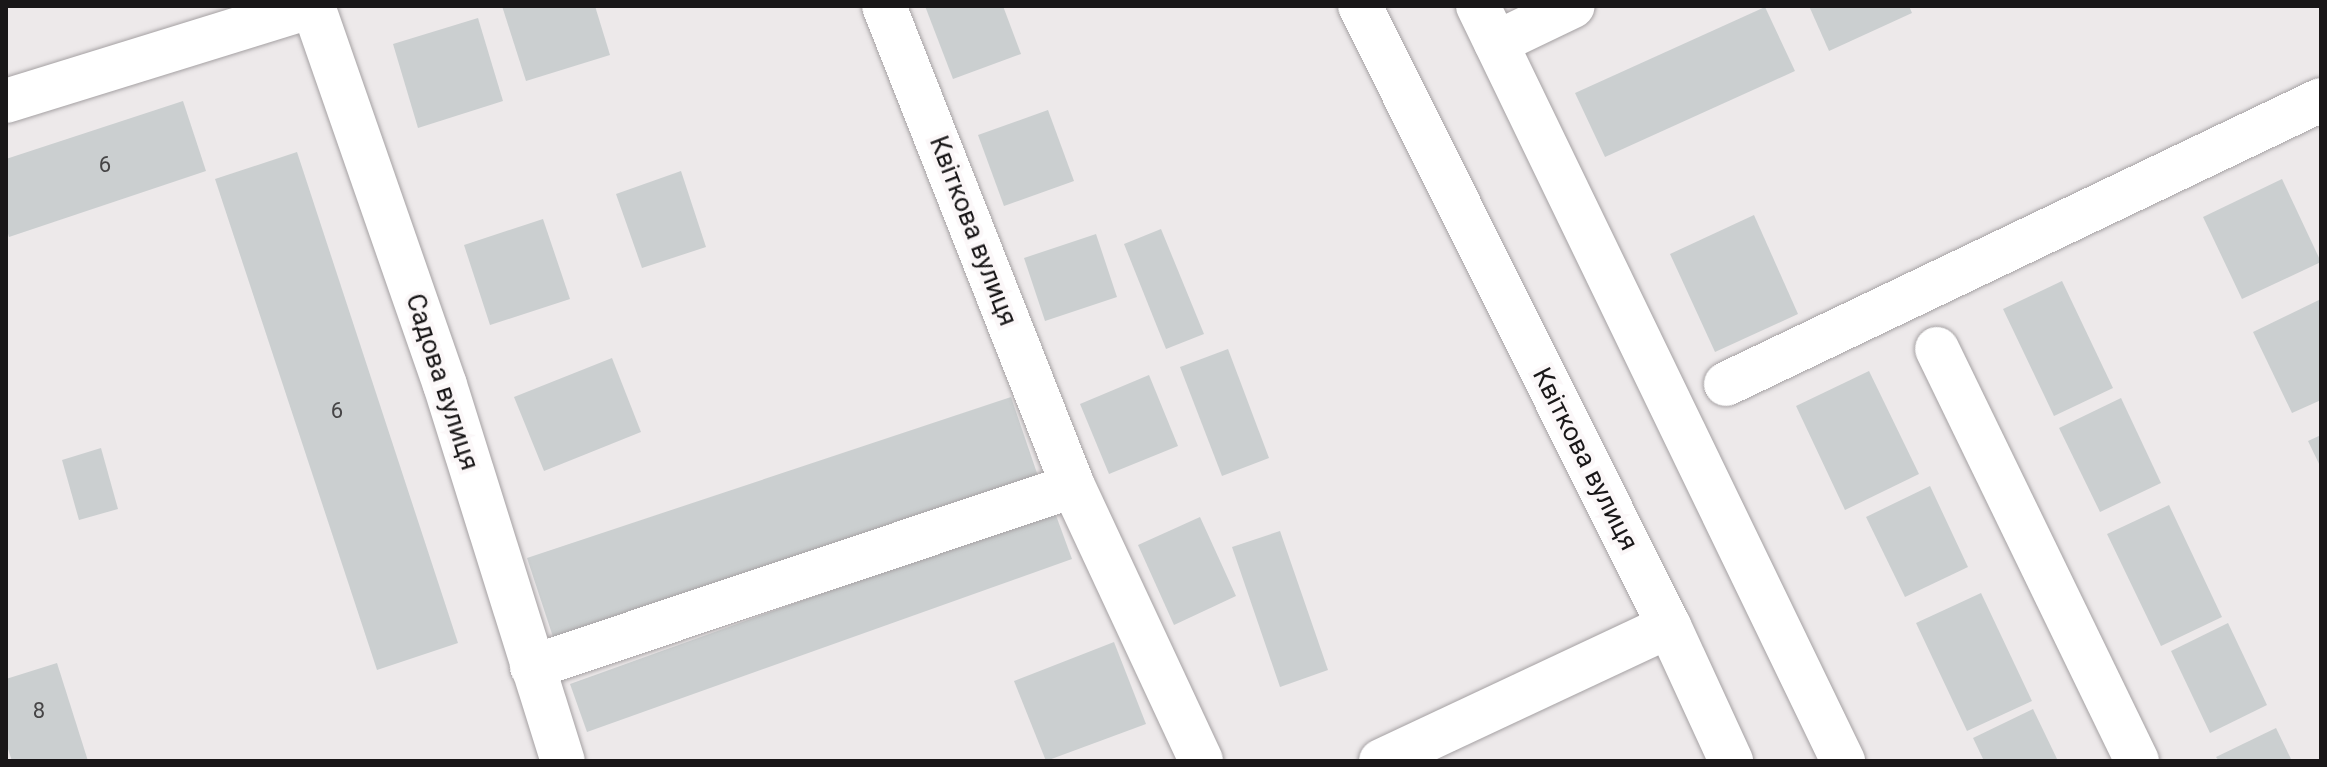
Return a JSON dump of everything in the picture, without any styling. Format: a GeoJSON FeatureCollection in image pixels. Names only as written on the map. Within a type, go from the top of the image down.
{"type":"FeatureCollection","features":[{"type":"Feature","properties":{"kind":"street","name":"Садова вулиця"},"geometry":{"type":"LineString","coordinates":[[6,101],[313,6],[445,385],[563,761]]}},
{"type":"Feature","properties":{"kind":"street","name":"Квіткова вулиця"},"geometry":{"type":"LineString","coordinates":[[884,6],[1073,486],[1201,761]]}},
{"type":"Feature","properties":{"kind":"street","name":"Квіткова вулиця"},"geometry":{"type":"LineString","coordinates":[[1360,6],[1669,626],[1731,761]]}},
{"type":"Feature","properties":{"kind":"street"},"geometry":{"type":"LineString","coordinates":[[1573,6],[1487,24],[1843,761]]}},
{"type":"Feature","properties":{"kind":"street"},"geometry":{"type":"LineString","coordinates":[[1726,384],[2321,100]]}},
{"type":"Feature","properties":{"kind":"street"},"geometry":{"type":"LineString","coordinates":[[1937,349],[2137,761]]}},
{"type":"Feature","properties":{"kind":"street"},"geometry":{"type":"LineString","coordinates":[[532,667],[1073,486]]}},
{"type":"Feature","properties":{"kind":"street"},"geometry":{"type":"LineString","coordinates":[[1381,761],[1669,626]]}},
{"type":"Feature","properties":{"kind":"building"},"geometry":{"type":"Polygon","coordinates":[[[502,6],[595,6],[610,55],[526,81],[502,6]]]}},
{"type":"Feature","properties":{"kind":"building"},"geometry":{"type":"Polygon","coordinates":[[[925,6],[1003,6],[1021,54],[953,79],[925,6]]]}},
{"type":"Feature","properties":{"kind":"building"},"geometry":{"type":"Polygon","coordinates":[[[1809,6],[1909,6],[1912,13],[1829,51],[1809,6]]]}},
{"type":"Feature","properties":{"kind":"building"},"geometry":{"type":"Polygon","coordinates":[[[1765,7],[1795,71],[1605,157],[1575,93],[1765,7]]]}},
{"type":"Feature","properties":{"kind":"building"},"geometry":{"type":"Polygon","coordinates":[[[478,18],[503,101],[418,128],[393,44],[478,18]]]}},
{"type":"Feature","properties":{"kind":"building"},"geometry":{"type":"Polygon","coordinates":[[[183,101],[206,171],[9,237],[6,227],[6,159],[183,101]]]}},
{"type":"Feature","properties":{"kind":"building"},"geometry":{"type":"Polygon","coordinates":[[[1048,110],[1074,181],[1004,206],[978,135],[1048,110]]]}},
{"type":"Feature","properties":{"kind":"building"},"geometry":{"type":"Polygon","coordinates":[[[297,152],[458,643],[377,670],[215,179],[297,152]]]}},
{"type":"Feature","properties":{"kind":"building"},"geometry":{"type":"Polygon","coordinates":[[[681,171],[706,247],[642,268],[616,194],[681,171]]]}},
{"type":"Feature","properties":{"kind":"building"},"geometry":{"type":"Polygon","coordinates":[[[2282,179],[2321,262],[2242,299],[2203,217],[2282,179]]]}},
{"type":"Feature","properties":{"kind":"building"},"geometry":{"type":"Polygon","coordinates":[[[1754,215],[1798,314],[1715,352],[1670,254],[1754,215]]]}},
{"type":"Feature","properties":{"kind":"building"},"geometry":{"type":"Polygon","coordinates":[[[543,219],[570,299],[490,325],[464,245],[543,219]]]}},
{"type":"Feature","properties":{"kind":"building"},"geometry":{"type":"Polygon","coordinates":[[[1161,229],[1204,334],[1166,349],[1124,244],[1161,229]]]}},
{"type":"Feature","properties":{"kind":"building"},"geometry":{"type":"Polygon","coordinates":[[[1096,234],[1117,297],[1045,321],[1024,258],[1096,234]]]}},
{"type":"Feature","properties":{"kind":"building"},"geometry":{"type":"Polygon","coordinates":[[[2062,281],[2113,388],[2054,416],[2003,309],[2062,281]]]}},
{"type":"Feature","properties":{"kind":"building"},"geometry":{"type":"Polygon","coordinates":[[[2321,299],[2321,400],[2292,413],[2253,332],[2321,299]]]}},
{"type":"Feature","properties":{"kind":"building"},"geometry":{"type":"Polygon","coordinates":[[[1228,349],[1269,458],[1222,476],[1180,367],[1228,349]]]}},
{"type":"Feature","properties":{"kind":"building"},"geometry":{"type":"Polygon","coordinates":[[[612,358],[641,432],[544,471],[514,397],[612,358]]]}},
{"type":"Feature","properties":{"kind":"building"},"geometry":{"type":"Polygon","coordinates":[[[1869,371],[1919,474],[1845,510],[1796,406],[1869,371]]]}},
{"type":"Feature","properties":{"kind":"building"},"geometry":{"type":"Polygon","coordinates":[[[1149,375],[1178,446],[1109,474],[1080,404],[1149,375]]]}},
{"type":"Feature","properties":{"kind":"building"},"geometry":{"type":"Polygon","coordinates":[[[1011,397],[1040,482],[555,643],[527,558],[1011,397]]]}},
{"type":"Feature","properties":{"kind":"building"},"geometry":{"type":"Polygon","coordinates":[[[2121,398],[2161,483],[2100,512],[2059,428],[2121,398]]]}},
{"type":"Feature","properties":{"kind":"building"},"geometry":{"type":"Polygon","coordinates":[[[2321,435],[2321,468],[2308,441],[2321,435]]]}},
{"type":"Feature","properties":{"kind":"building"},"geometry":{"type":"Polygon","coordinates":[[[101,448],[118,509],[79,520],[62,460],[101,448]]]}},
{"type":"Feature","properties":{"kind":"building"},"geometry":{"type":"Polygon","coordinates":[[[1930,486],[1968,567],[1905,597],[1866,517],[1930,486]]]}},
{"type":"Feature","properties":{"kind":"building"},"geometry":{"type":"Polygon","coordinates":[[[2169,505],[2222,617],[2161,646],[2107,534],[2169,505]]]}},
{"type":"Feature","properties":{"kind":"building"},"geometry":{"type":"Polygon","coordinates":[[[1054,510],[1072,559],[587,732],[570,684],[1054,510]]]}},
{"type":"Feature","properties":{"kind":"building"},"geometry":{"type":"Polygon","coordinates":[[[1200,517],[1236,596],[1174,625],[1138,545],[1200,517]]]}},
{"type":"Feature","properties":{"kind":"building"},"geometry":{"type":"Polygon","coordinates":[[[1280,531],[1328,670],[1280,687],[1232,547],[1280,531]]]}},
{"type":"Feature","properties":{"kind":"building"},"geometry":{"type":"Polygon","coordinates":[[[1981,593],[2032,701],[1967,731],[1916,623],[1981,593]]]}},
{"type":"Feature","properties":{"kind":"building"},"geometry":{"type":"Polygon","coordinates":[[[2228,623],[2267,705],[2210,733],[2171,651],[2228,623]]]}},
{"type":"Feature","properties":{"kind":"building"},"geometry":{"type":"Polygon","coordinates":[[[1114,642],[1146,724],[1046,761],[1014,681],[1114,642]]]}},
{"type":"Feature","properties":{"kind":"building"},"geometry":{"type":"Polygon","coordinates":[[[57,663],[88,761],[12,761],[6,743],[6,679],[57,663]]]}},
{"type":"Feature","properties":{"kind":"building"},"geometry":{"type":"Polygon","coordinates":[[[2033,709],[2058,761],[1984,761],[1973,738],[2033,709]]]}},
{"type":"Feature","properties":{"kind":"building"},"geometry":{"type":"Polygon","coordinates":[[[2276,728],[2292,761],[2219,761],[2216,757],[2276,728]]]}}]}
